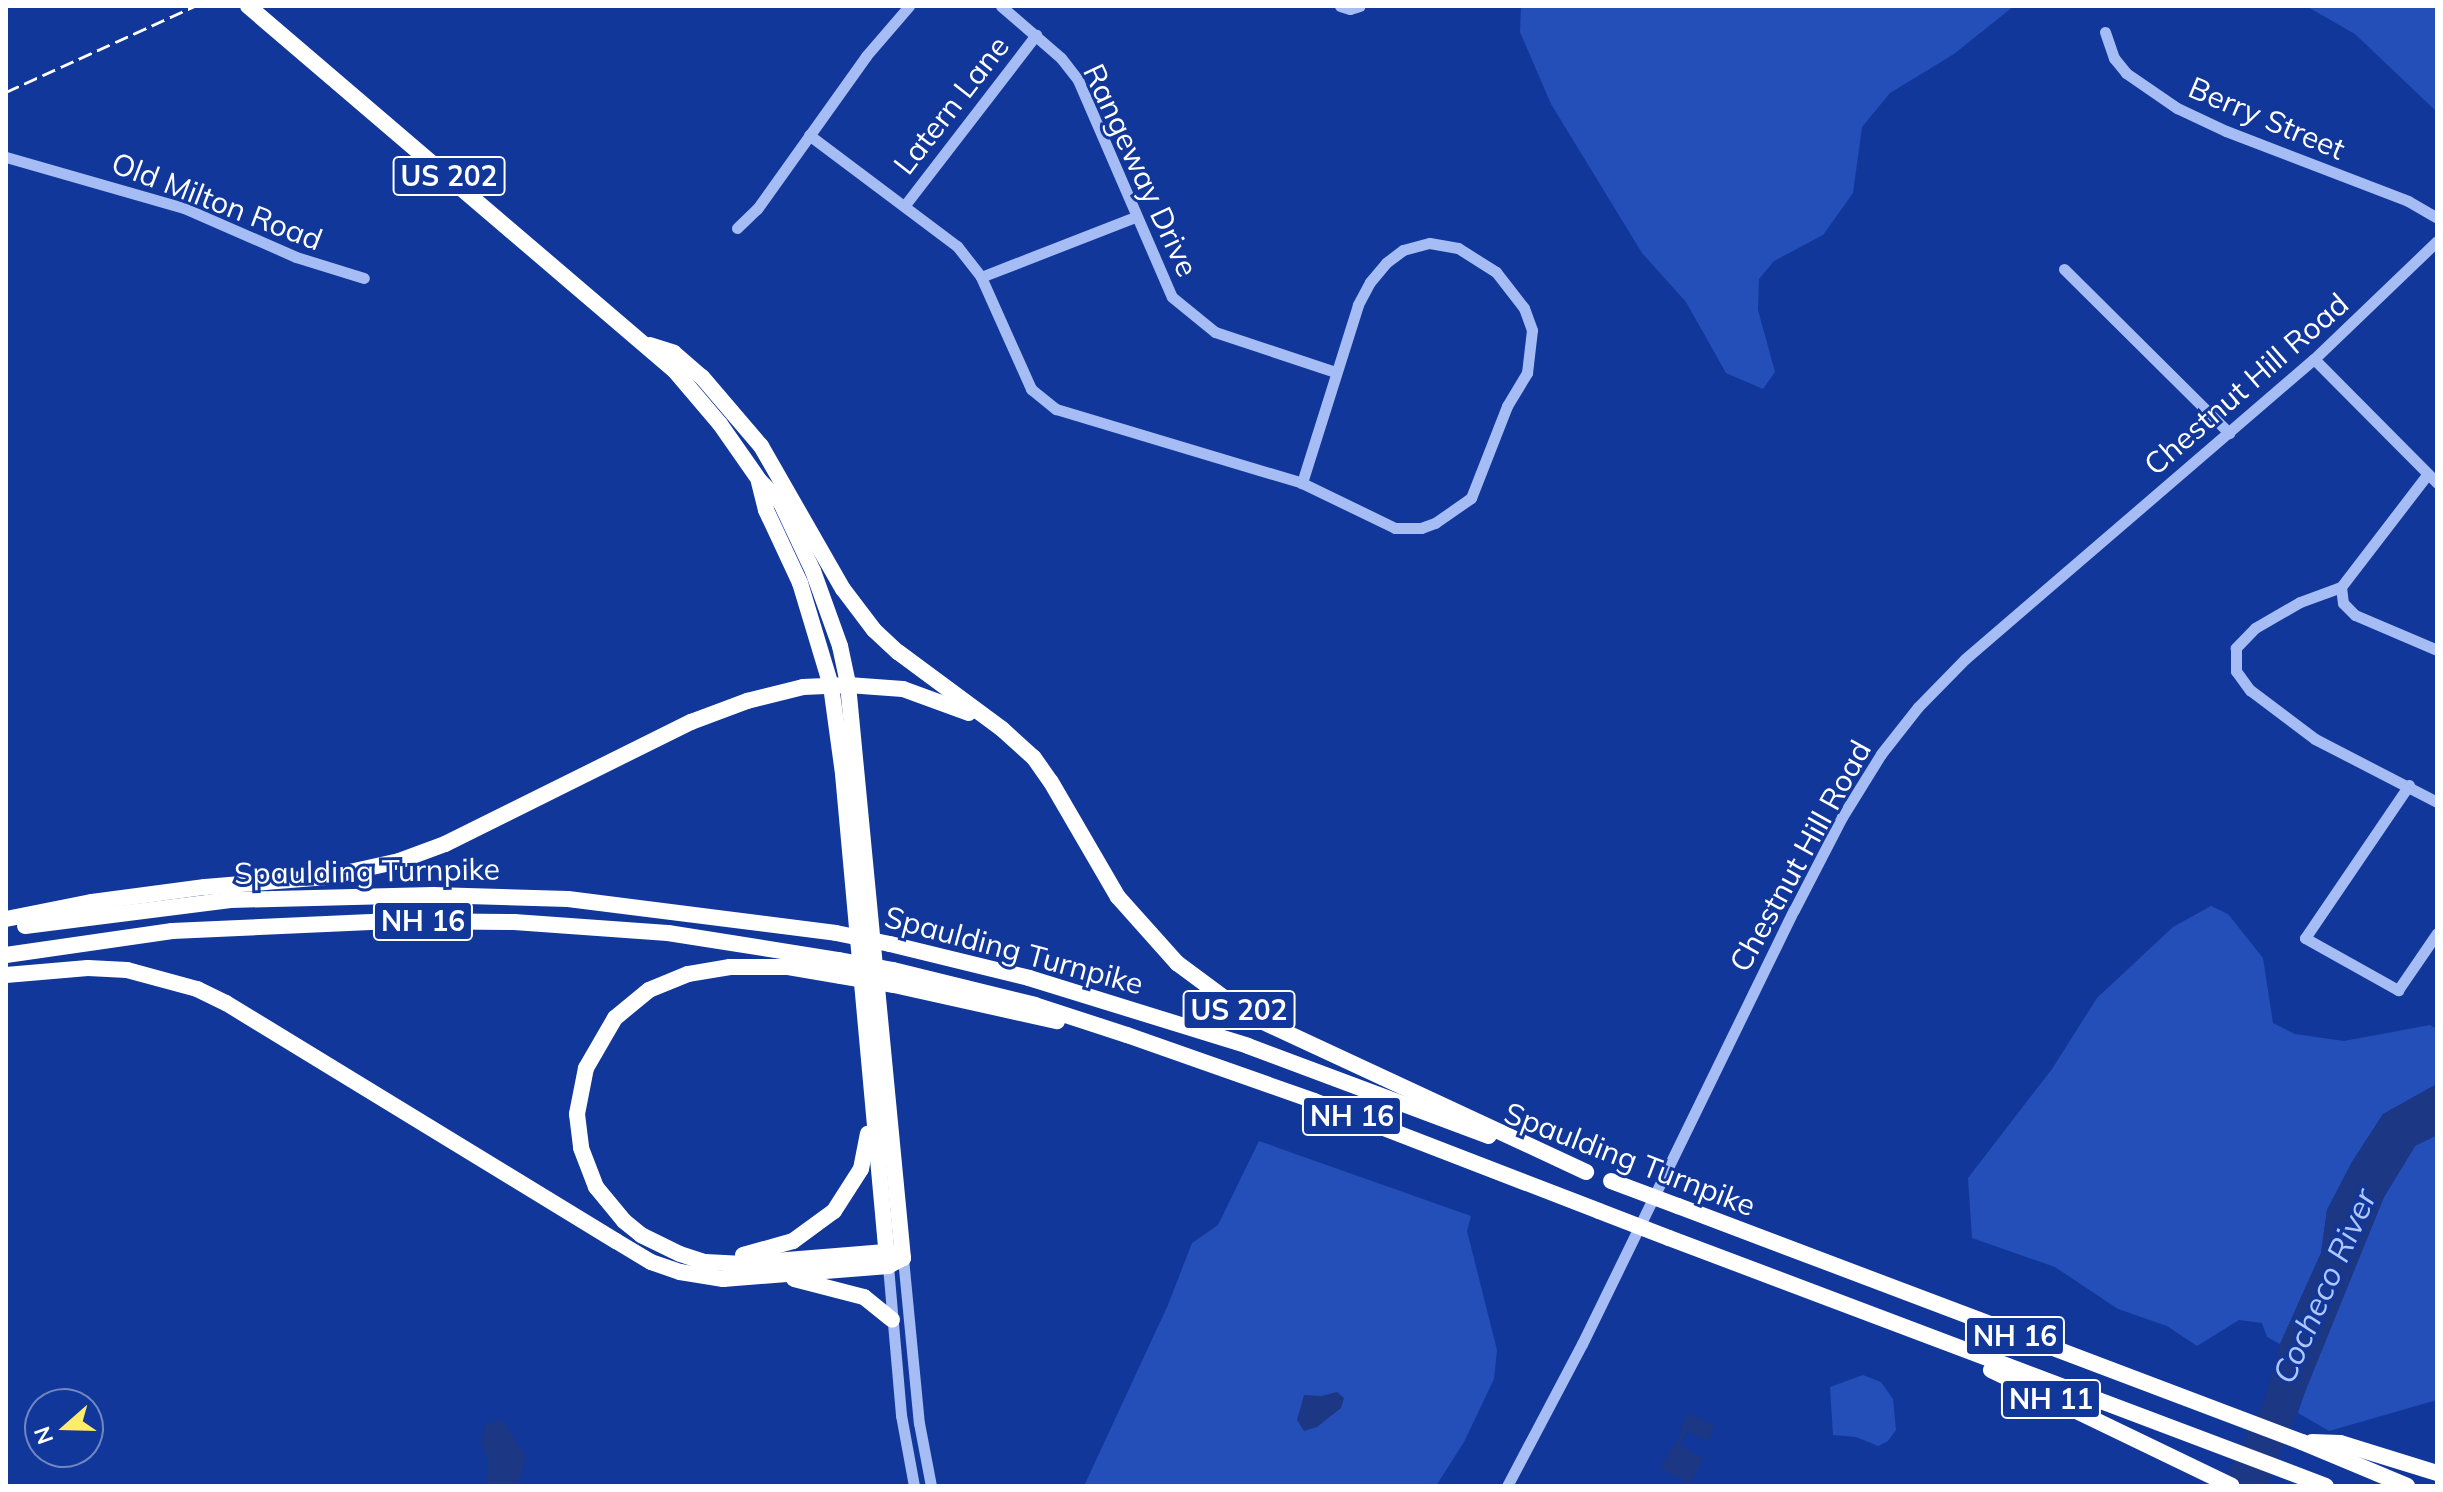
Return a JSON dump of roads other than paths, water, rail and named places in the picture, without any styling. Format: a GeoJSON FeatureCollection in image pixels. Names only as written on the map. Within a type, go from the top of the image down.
{"type":"FeatureCollection","features":[{"type":"Feature","properties":{"kind":"highway","name":"US 202"},"geometry":{"type":"LineString","coordinates":[[252,9],[675,371],[720,424],[759,480],[766,510],[800,583],[831,686],[843,774],[870,1069],[866,1151],[853,1185],[834,1211],[807,1233],[779,1247],[741,1255],[680,1254]]}},
{"type":"Feature","properties":{"kind":"highway","name":"US 202"},"geometry":{"type":"LineString","coordinates":[[641,341],[674,353],[702,377],[750,432],[775,466],[843,589],[874,630],[924,674],[993,722],[1034,758],[1051,782],[1096,864],[1126,908],[1152,939],[1197,980],[1246,1014],[1586,1172]]}},
{"type":"Feature","properties":{"kind":"highway"},"geometry":{"type":"LineString","coordinates":[[759,480],[781,503],[813,571],[840,646],[848,685],[903,1258],[739,1264],[705,1262],[641,1235],[606,1202],[587,1167],[578,1131],[579,1099],[586,1068],[599,1040],[615,1018],[649,990],[688,974],[765,966],[840,968]]}},
{"type":"Feature","properties":{"kind":"highway"},"geometry":{"type":"LineString","coordinates":[[6,919],[148,895],[341,875],[399,861],[459,838],[721,709],[803,687],[848,685],[903,689],[993,722]]}},
{"type":"Feature","properties":{"kind":"highway","name":"Spaulding Turnpike"},"geometry":{"type":"LineString","coordinates":[[6,929],[230,900],[402,895],[568,899],[836,933],[890,944],[1029,978],[1248,1046],[2302,1442],[2407,1486]]}},
{"type":"Feature","properties":{"kind":"highway","name":"Spaulding Turnpike"},"geometry":{"type":"LineString","coordinates":[[6,955],[172,931],[409,921],[514,922],[668,933],[1035,1005],[1314,1101],[2326,1486]]}},
{"type":"Feature","properties":{"kind":"highway"},"geometry":{"type":"LineString","coordinates":[[6,975],[88,968],[127,970],[197,989],[226,1003],[651,1262],[707,1279],[796,1279],[848,1291],[876,1305],[892,1320]]}},
{"type":"Feature","properties":{"kind":"highway"},"geometry":{"type":"LineString","coordinates":[[870,1069],[887,1259]]}},
{"type":"Feature","properties":{"kind":"highway"},"geometry":{"type":"LineString","coordinates":[[757,1277],[887,1259]]}},
{"type":"Feature","properties":{"kind":"highway","name":"NH 11"},"geometry":{"type":"LineString","coordinates":[[1893,1321],[2232,1486]]}},
{"type":"Feature","properties":{"kind":"highway"},"geometry":{"type":"LineString","coordinates":[[2302,1442],[2340,1443],[2437,1473]]}},
{"type":"Feature","properties":{"kind":"street"},"geometry":{"type":"LineString","coordinates":[[737,228],[757,209],[866,56],[909,6]]}},
{"type":"Feature","properties":{"kind":"street","name":"Rangeway Drive"},"geometry":{"type":"LineString","coordinates":[[1001,6],[1061,58],[1078,80],[1172,297],[1196,320],[1245,343],[1335,372]]}},
{"type":"Feature","properties":{"kind":"street"},"geometry":{"type":"LineString","coordinates":[[1340,6],[1350,9],[1360,6]]}},
{"type":"Feature","properties":{"kind":"street","name":"Berry Street"},"geometry":{"type":"LineString","coordinates":[[2105,32],[2114,58],[2126,73],[2177,108],[2226,131],[2408,201],[2437,218]]}},
{"type":"Feature","properties":{"kind":"street","name":"Latern Lane"},"geometry":{"type":"LineString","coordinates":[[905,205],[1036,35]]}},
{"type":"Feature","properties":{"kind":"street"},"geometry":{"type":"LineString","coordinates":[[809,135],[957,246],[981,277],[1031,389],[1056,409],[1302,483],[1395,528],[1421,528],[1449,517],[1477,489],[1507,406],[1527,373],[1532,330],[1524,308],[1496,272],[1458,248],[1429,243],[1403,250],[1370,282],[1335,372],[1302,483]]}},
{"type":"Feature","properties":{"kind":"street","name":"Old Milton Road"},"geometry":{"type":"LineString","coordinates":[[6,157],[184,208],[296,257],[364,278]]}},
{"type":"Feature","properties":{"kind":"street"},"geometry":{"type":"LineString","coordinates":[[981,277],[1135,217]]}},
{"type":"Feature","properties":{"kind":"street","name":"Chestnut Hill Road"},"geometry":{"type":"LineString","coordinates":[[1507,1486],[1582,1344],[1808,883],[1842,817],[1881,754],[1918,707],[1965,659],[2314,359],[2437,241]]}},
{"type":"Feature","properties":{"kind":"street"},"geometry":{"type":"LineString","coordinates":[[2064,269],[2229,433]]}},
{"type":"Feature","properties":{"kind":"street"},"geometry":{"type":"LineString","coordinates":[[2314,359],[2437,483]]}},
{"type":"Feature","properties":{"kind":"street"},"geometry":{"type":"LineString","coordinates":[[2427,475],[2341,587],[2300,602],[2255,628],[2236,648],[2236,671],[2250,690],[2315,739],[2437,802]]}},
{"type":"Feature","properties":{"kind":"street"},"geometry":{"type":"LineString","coordinates":[[2341,587],[2343,603],[2355,615],[2435,646]]}},
{"type":"Feature","properties":{"kind":"street"},"geometry":{"type":"LineString","coordinates":[[2409,785],[2305,938],[2398,990],[2437,933]]}},
{"type":"Feature","properties":{"kind":"street"},"geometry":{"type":"LineString","coordinates":[[903,1258],[919,1423],[931,1486]]}},
{"type":"Feature","properties":{"kind":"street"},"geometry":{"type":"LineString","coordinates":[[887,1259],[901,1415],[914,1486]]}},
{"type":"Feature","properties":{"kind":"water","name":"Cocheco River"},"geometry":{"type":"Polygon","coordinates":[[[2437,1084],[2437,1135],[2415,1146],[2384,1197],[2267,1486],[2221,1486],[2264,1402],[2280,1344],[2321,1253],[2327,1210],[2352,1162],[2383,1114],[2437,1084]]]}},
{"type":"Feature","properties":{"kind":"water"},"geometry":{"type":"Polygon","coordinates":[[[1337,1392],[1344,1398],[1341,1408],[1317,1427],[1304,1431],[1297,1420],[1304,1395],[1321,1396],[1337,1392]]]}},
{"type":"Feature","properties":{"kind":"water"},"geometry":{"type":"Polygon","coordinates":[[[1689,1413],[1715,1427],[1708,1441],[1687,1431],[1680,1445],[1703,1458],[1690,1484],[1660,1468],[1683,1431],[1680,1429],[1689,1413]]]}},
{"type":"Feature","properties":{"kind":"water"},"geometry":{"type":"Polygon","coordinates":[[[502,1420],[526,1457],[517,1486],[487,1486],[488,1459],[481,1443],[486,1424],[502,1420]]]}},
{"type":"Feature","properties":{"kind":"railway"},"geometry":{"type":"LineString","coordinates":[[6,92],[195,6]]}}]}
